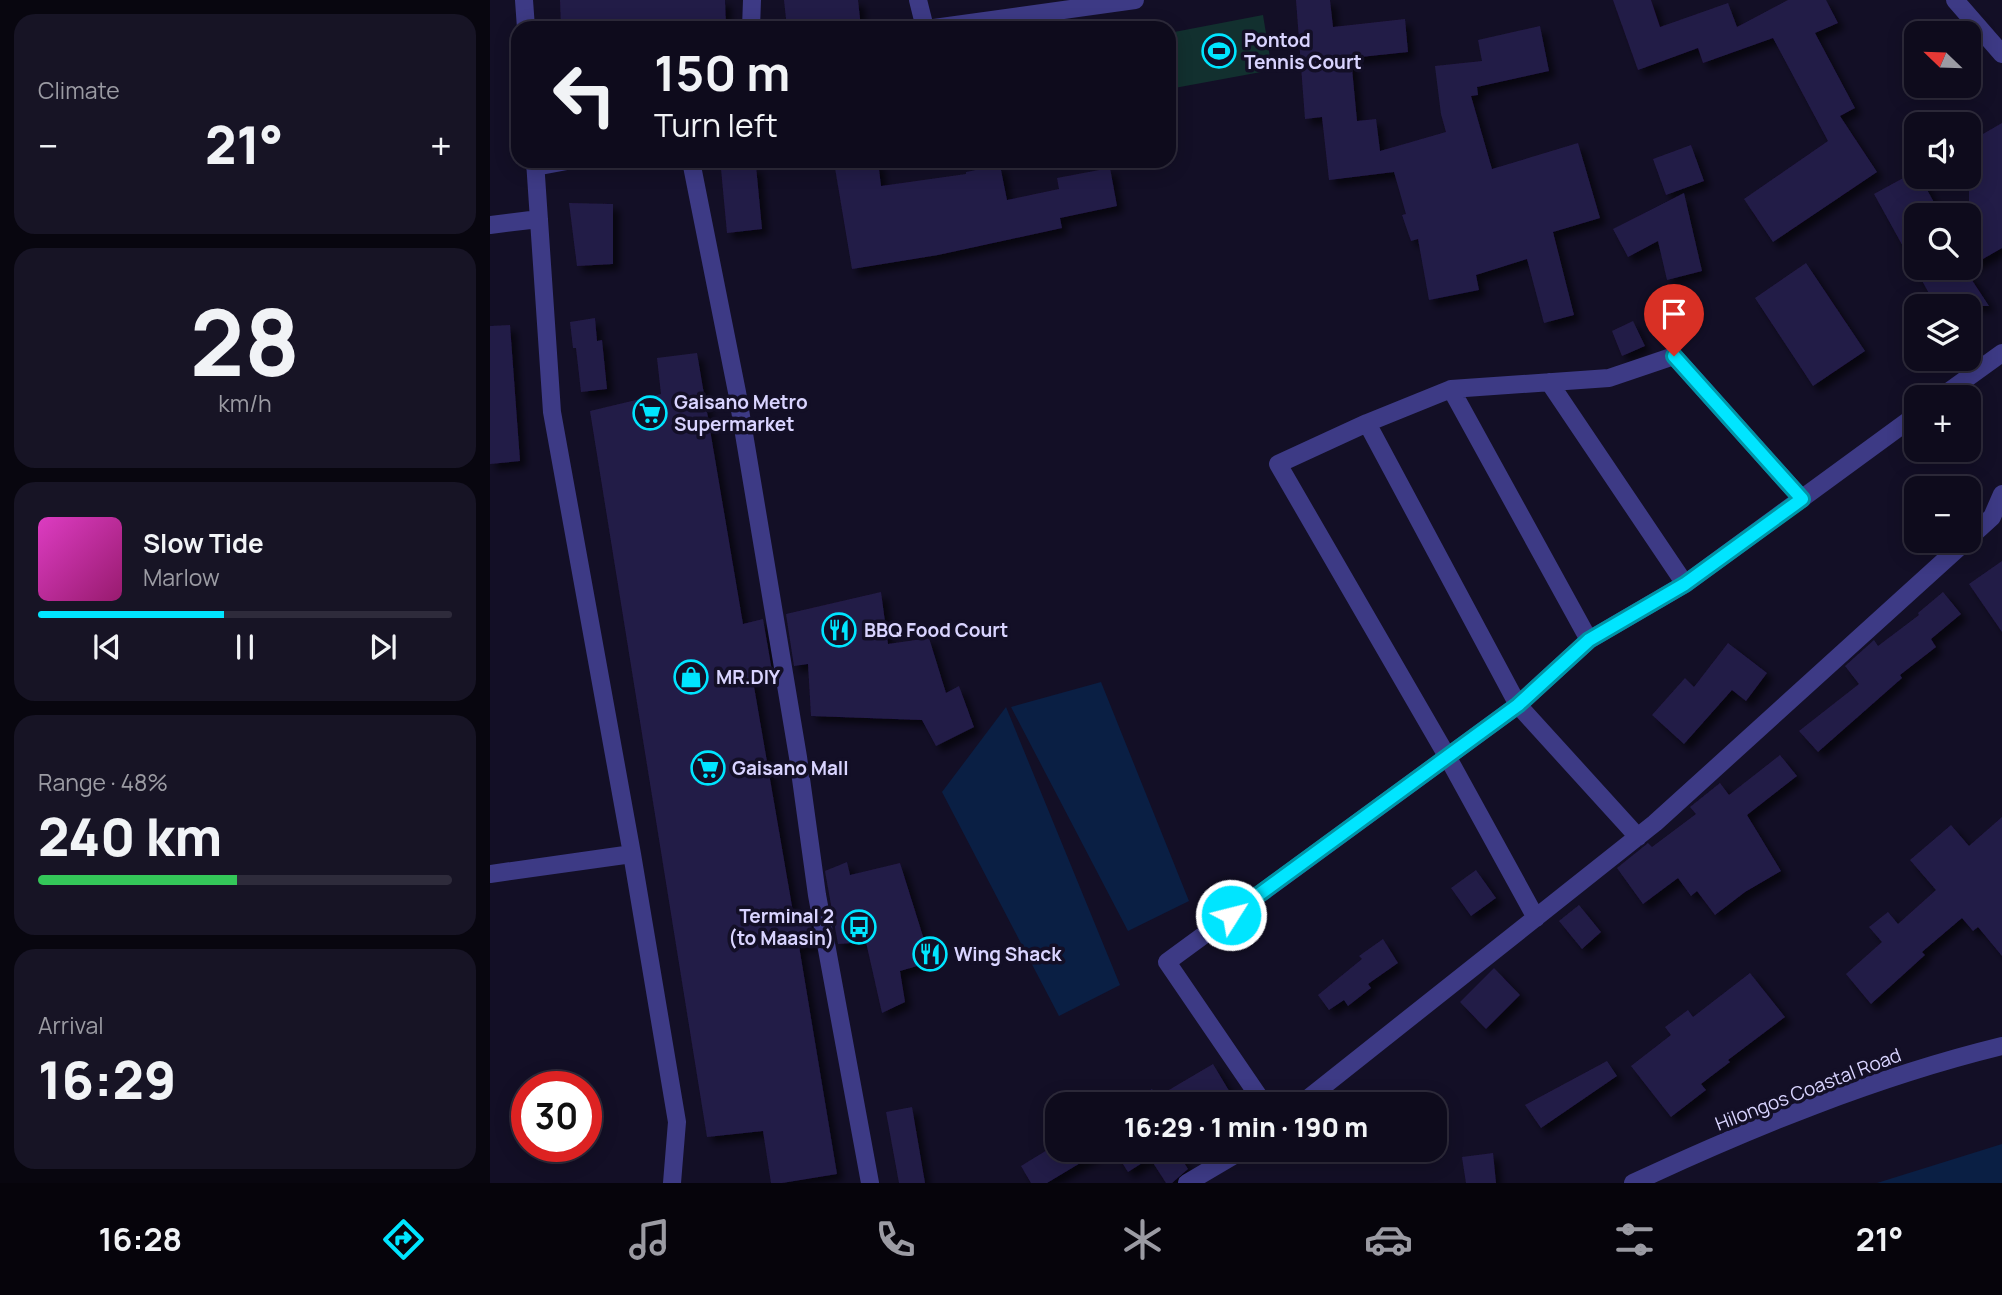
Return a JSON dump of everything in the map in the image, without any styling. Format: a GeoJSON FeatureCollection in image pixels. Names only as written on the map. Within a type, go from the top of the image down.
{"type":"FeatureCollection","features":[{"type":"Feature","properties":{"kind":"street"},"geometry":{"type":"LineString","coordinates":[[524,0],[526,21]]}},
{"type":"Feature","properties":{"kind":"street"},"geometry":{"type":"LineString","coordinates":[[751,21],[752,0]]}},
{"type":"Feature","properties":{"kind":"street"},"geometry":{"type":"LineString","coordinates":[[918,0],[923,21]]}},
{"type":"Feature","properties":{"kind":"street"},"geometry":{"type":"LineString","coordinates":[[984,21],[1135,0]]}},
{"type":"Feature","properties":{"kind":"street"},"geometry":{"type":"LineString","coordinates":[[1955,0],[2002,54]]}},
{"type":"Feature","properties":{"kind":"street"},"geometry":{"type":"LineString","coordinates":[[535,168],[552,412],[632,854],[677,1122],[672,1183]]}},
{"type":"Feature","properties":{"kind":"street"},"geometry":{"type":"LineString","coordinates":[[692,168],[737,392],[798,757],[817,895],[870,1183]]}},
{"type":"Feature","properties":{"kind":"street"},"geometry":{"type":"LineString","coordinates":[[490,225],[539,219]]}},
{"type":"Feature","properties":{"kind":"street"},"geometry":{"type":"LineString","coordinates":[[1958,385],[2002,353]]}},
{"type":"Feature","properties":{"kind":"street"},"geometry":{"type":"LineString","coordinates":[[1535,918],[1447,756],[1278,464],[1367,423],[1451,389],[1609,378],[1674,356],[1802,499]]}},
{"type":"Feature","properties":{"kind":"street"},"geometry":{"type":"LineString","coordinates":[[1549,382],[1685,584]]}},
{"type":"Feature","properties":{"kind":"street"},"geometry":{"type":"LineString","coordinates":[[1451,389],[1589,640]]}},
{"type":"Feature","properties":{"kind":"street"},"geometry":{"type":"LineString","coordinates":[[1367,423],[1518,705],[1638,837]]}},
{"type":"Feature","properties":{"kind":"street"},"geometry":{"type":"LineString","coordinates":[[1256,1092],[1167,962],[1518,705],[1589,640],[1685,584],[1904,424]]}},
{"type":"Feature","properties":{"kind":"street"},"geometry":{"type":"LineString","coordinates":[[1981,527],[1992,517],[2002,494]]}},
{"type":"Feature","properties":{"kind":"street"},"geometry":{"type":"LineString","coordinates":[[1316,1092],[1638,837],[1953,553]]}},
{"type":"Feature","properties":{"kind":"street"},"geometry":{"type":"LineString","coordinates":[[490,874],[632,854]]}},
{"type":"Feature","properties":{"kind":"street","name":"Hilongos Coastal Road"},"geometry":{"type":"LineString","coordinates":[[1633,1183],[1794,1114],[1941,1061],[2002,1046]]}},
{"type":"Feature","properties":{"kind":"street"},"geometry":{"type":"LineString","coordinates":[[1188,1183],[1223,1162]]}},
{"type":"Feature","properties":{"kind":"green space","name":"Pontod Tennis Court"},"geometry":{"type":"Polygon","coordinates":[[[1263,15],[1272,70],[1176,88],[1176,32],[1263,15]]]}},
{"type":"Feature","properties":{"kind":"water"},"geometry":{"type":"Polygon","coordinates":[[[1101,682],[1189,901],[1128,931],[1011,707],[1101,682]]]}},
{"type":"Feature","properties":{"kind":"water"},"geometry":{"type":"Polygon","coordinates":[[[1006,707],[1120,985],[1059,1016],[942,792],[1006,707]]]}},
{"type":"Feature","properties":{"kind":"water"},"geometry":{"type":"Polygon","coordinates":[[[2002,1144],[2002,1183],[1877,1183],[2002,1144]]]}},
{"type":"Feature","properties":{"kind":"building"},"geometry":{"type":"Polygon","coordinates":[[[560,0],[725,0],[726,21],[561,21],[560,0]]]}},
{"type":"Feature","properties":{"kind":"building"},"geometry":{"type":"Polygon","coordinates":[[[784,0],[858,0],[860,21],[786,21],[784,0]]]}},
{"type":"Feature","properties":{"kind":"building"},"geometry":{"type":"Polygon","coordinates":[[[1296,0],[1330,0],[1333,27],[1405,19],[1408,52],[1351,58],[1357,121],[1376,119],[1380,151],[1446,132],[1435,66],[1482,61],[1478,40],[1540,26],[1549,71],[1477,87],[1478,95],[1471,96],[1492,169],[1578,143],[1600,218],[1553,232],[1574,315],[1544,323],[1527,259],[1476,275],[1479,290],[1429,300],[1418,239],[1411,241],[1402,215],[1406,214],[1394,172],[1329,180],[1322,117],[1305,119],[1296,0]]]}},
{"type":"Feature","properties":{"kind":"building"},"geometry":{"type":"Polygon","coordinates":[[[1613,0],[1651,0],[1660,27],[1728,3],[1737,27],[1788,0],[1826,0],[1838,23],[1815,33],[1855,108],[1840,116],[1877,172],[1773,242],[1744,199],[1828,141],[1773,38],[1703,63],[1698,48],[1638,70],[1613,0]]]}},
{"type":"Feature","properties":{"kind":"building"},"geometry":{"type":"Polygon","coordinates":[[[2002,123],[2002,248],[1981,260],[1981,203],[1969,203],[1969,189],[1981,189],[1981,135],[2002,123]]]}},
{"type":"Feature","properties":{"kind":"building"},"geometry":{"type":"Polygon","coordinates":[[[1691,145],[1704,181],[1666,195],[1653,159],[1691,145]]]}},
{"type":"Feature","properties":{"kind":"building"},"geometry":{"type":"Polygon","coordinates":[[[756,168],[762,229],[727,233],[721,169],[756,168]]]}},
{"type":"Feature","properties":{"kind":"building"},"geometry":{"type":"Polygon","coordinates":[[[835,168],[879,168],[881,186],[966,174],[985,168],[1001,168],[1007,200],[1059,189],[1057,178],[1110,168],[1117,206],[1060,218],[1062,228],[938,255],[852,269],[835,168]]]}},
{"type":"Feature","properties":{"kind":"building"},"geometry":{"type":"Polygon","coordinates":[[[1904,178],[1904,189],[1927,189],[1934,203],[1904,203],[1904,248],[1874,194],[1904,178]]]}},
{"type":"Feature","properties":{"kind":"building"},"geometry":{"type":"Polygon","coordinates":[[[1684,193],[1702,271],[1667,280],[1658,241],[1628,257],[1613,229],[1684,193]]]}},
{"type":"Feature","properties":{"kind":"building"},"geometry":{"type":"Polygon","coordinates":[[[569,203],[613,204],[613,264],[577,266],[569,203]]]}},
{"type":"Feature","properties":{"kind":"building"},"geometry":{"type":"Polygon","coordinates":[[[1806,263],[1865,351],[1813,386],[1755,298],[1806,263]]]}},
{"type":"Feature","properties":{"kind":"building"},"geometry":{"type":"Polygon","coordinates":[[[1922,280],[1972,280],[1989,306],[1981,306],[1981,294],[1929,294],[1922,280]]]}},
{"type":"Feature","properties":{"kind":"building"},"geometry":{"type":"Polygon","coordinates":[[[595,318],[597,341],[602,340],[607,389],[581,392],[570,322],[595,318]]]}},
{"type":"Feature","properties":{"kind":"building"},"geometry":{"type":"Polygon","coordinates":[[[1633,321],[1645,346],[1622,356],[1612,331],[1633,321]]]}},
{"type":"Feature","properties":{"kind":"building"},"geometry":{"type":"Polygon","coordinates":[[[510,325],[520,461],[490,464],[490,326],[510,325]]]}},
{"type":"Feature","properties":{"kind":"building","name":"Gaisano Mall"},"geometry":{"type":"Polygon","coordinates":[[[697,353],[743,624],[763,619],[772,671],[752,675],[793,912],[808,910],[815,945],[799,946],[837,1174],[782,1183],[771,1183],[763,1131],[707,1137],[590,411],[661,394],[657,358],[697,353]]]}},
{"type":"Feature","properties":{"kind":"building"},"geometry":{"type":"Polygon","coordinates":[[[2002,561],[2002,632],[1969,584],[2002,561]]]}},
{"type":"Feature","properties":{"kind":"building"},"geometry":{"type":"Polygon","coordinates":[[[881,592],[888,644],[929,638],[946,693],[959,686],[974,727],[936,746],[922,720],[811,716],[808,664],[794,666],[786,614],[881,592]]]}},
{"type":"Feature","properties":{"kind":"building"},"geometry":{"type":"Polygon","coordinates":[[[1943,592],[1961,614],[1931,639],[1936,647],[1900,675],[1902,678],[1818,752],[1799,731],[1859,684],[1845,666],[1874,640],[1878,646],[1919,615],[1918,613],[1943,592]]]}},
{"type":"Feature","properties":{"kind":"building"},"geometry":{"type":"Polygon","coordinates":[[[1728,643],[1767,673],[1746,701],[1732,690],[1684,744],[1652,715],[1685,678],[1694,687],[1728,643]]]}},
{"type":"Feature","properties":{"kind":"building"},"geometry":{"type":"Polygon","coordinates":[[[1780,755],[1797,776],[1747,815],[1781,871],[1745,892],[1715,915],[1697,891],[1691,896],[1678,878],[1643,904],[1617,868],[1648,843],[1652,847],[1696,814],[1690,807],[1720,783],[1729,795],[1780,755]]]}},
{"type":"Feature","properties":{"kind":"building"},"geometry":{"type":"Polygon","coordinates":[[[2002,817],[2002,956],[1978,927],[1973,931],[1962,918],[1922,952],[1925,955],[1871,1004],[1846,974],[1882,942],[1869,927],[1888,912],[1898,924],[1936,890],[1910,860],[1951,825],[1969,846],[2002,817]]]}},
{"type":"Feature","properties":{"kind":"building"},"geometry":{"type":"Polygon","coordinates":[[[847,862],[850,875],[900,863],[931,962],[900,971],[905,1002],[882,1013],[866,942],[838,944],[825,871],[847,862]]]}},
{"type":"Feature","properties":{"kind":"building"},"geometry":{"type":"Polygon","coordinates":[[[1476,870],[1496,898],[1471,916],[1451,888],[1476,870]]]}},
{"type":"Feature","properties":{"kind":"building"},"geometry":{"type":"Polygon","coordinates":[[[1579,905],[1601,932],[1582,949],[1559,921],[1579,905]]]}},
{"type":"Feature","properties":{"kind":"building"},"geometry":{"type":"Polygon","coordinates":[[[1383,939],[1398,963],[1368,984],[1371,988],[1348,1006],[1344,1000],[1329,1010],[1318,995],[1362,959],[1359,956],[1383,939]]]}},
{"type":"Feature","properties":{"kind":"building"},"geometry":{"type":"Polygon","coordinates":[[[1494,968],[1520,995],[1486,1029],[1460,1002],[1494,968]]]}},
{"type":"Feature","properties":{"kind":"building"},"geometry":{"type":"Polygon","coordinates":[[[1750,973],[1785,1017],[1728,1060],[1730,1062],[1701,1084],[1706,1090],[1671,1117],[1631,1066],[1671,1035],[1665,1027],[1688,1010],[1693,1017],[1750,973]]]}},
{"type":"Feature","properties":{"kind":"building"},"geometry":{"type":"Polygon","coordinates":[[[1607,1061],[1617,1076],[1541,1128],[1525,1105],[1607,1061]]]}},
{"type":"Feature","properties":{"kind":"building"},"geometry":{"type":"Polygon","coordinates":[[[1213,1064],[1230,1092],[1165,1092],[1213,1064]]]}},
{"type":"Feature","properties":{"kind":"building"},"geometry":{"type":"Polygon","coordinates":[[[912,1107],[925,1183],[899,1183],[886,1112],[912,1107]]]}},
{"type":"Feature","properties":{"kind":"building"},"geometry":{"type":"Polygon","coordinates":[[[1045,1151],[1045,1162],[1082,1162],[1047,1183],[1031,1183],[1021,1166],[1045,1151]]]}},
{"type":"Feature","properties":{"kind":"building"},"geometry":{"type":"Polygon","coordinates":[[[1493,1153],[1496,1183],[1466,1183],[1462,1157],[1493,1153]]]}},
{"type":"Feature","properties":{"kind":"building"},"geometry":{"type":"Polygon","coordinates":[[[1122,1162],[1144,1162],[1128,1172],[1122,1162]]]}},
{"type":"Feature","properties":{"kind":"building"},"geometry":{"type":"Polygon","coordinates":[[[1153,1162],[1184,1162],[1188,1169],[1172,1183],[1166,1183],[1153,1162]]]}},
{"type":"Feature","properties":{"kind":"place","name":"Pontod Tennis Court"},"geometry":{"type":"Point","coordinates":[1219,51]}},
{"type":"Feature","properties":{"kind":"place","name":"Gaisano Metro Supermarket"},"geometry":{"type":"Point","coordinates":[650,413]}},
{"type":"Feature","properties":{"kind":"place","name":"BBQ Food Court"},"geometry":{"type":"Point","coordinates":[839,630]}},
{"type":"Feature","properties":{"kind":"place","name":"MR.DIY"},"geometry":{"type":"Point","coordinates":[691,677]}},
{"type":"Feature","properties":{"kind":"place","name":"Gaisano Mall"},"geometry":{"type":"Point","coordinates":[708,768]}},
{"type":"Feature","properties":{"kind":"place","name":"Terminal 2 (to Maasin)"},"geometry":{"type":"Point","coordinates":[859,927]}},
{"type":"Feature","properties":{"kind":"place","name":"Wing Shack"},"geometry":{"type":"Point","coordinates":[930,954]}},
{"type":"Feature","properties":{"kind":"route"},"geometry":{"type":"LineString","coordinates":[[1231,915],[1518,705],[1589,640],[1685,584],[1802,499],[1674,356]]}}]}
